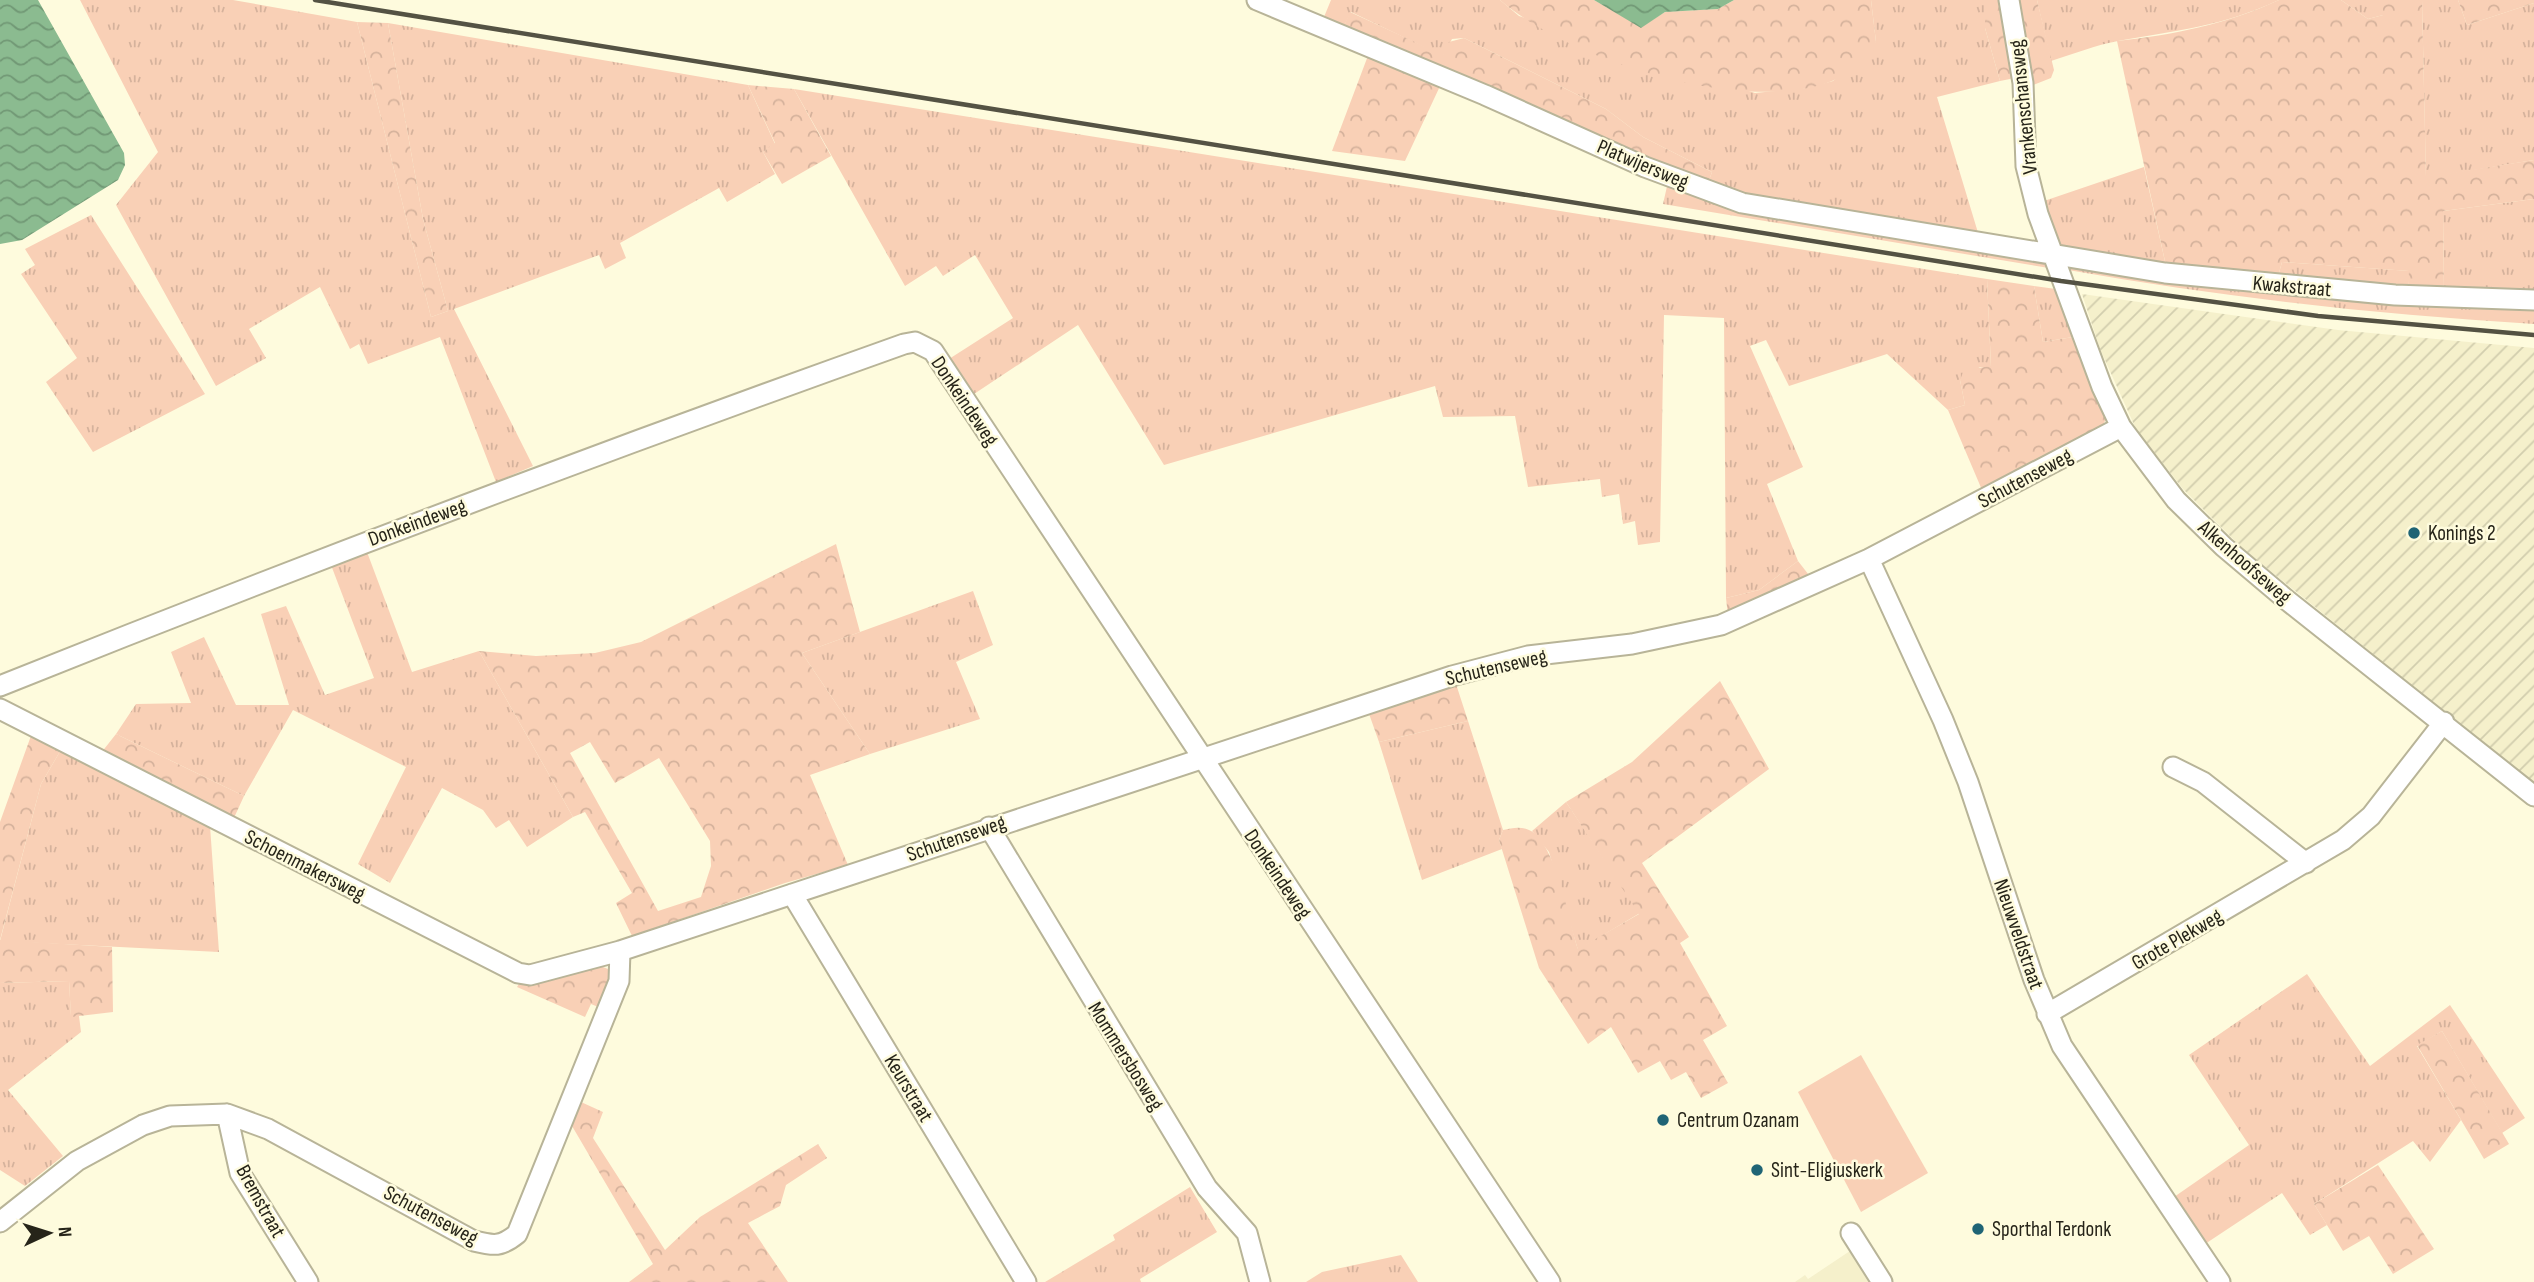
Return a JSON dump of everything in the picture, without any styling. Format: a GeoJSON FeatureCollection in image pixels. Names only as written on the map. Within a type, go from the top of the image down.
{"type":"FeatureCollection","features":[{"type":"Feature","properties":{"kind":"street","name":"Platwijersweg"},"geometry":{"type":"LineString","coordinates":[[1256,0],[1485,95],[1645,167],[1724,198],[2051,253]]}},
{"type":"Feature","properties":{"kind":"street","name":"Vrankenschansweg"},"geometry":{"type":"LineString","coordinates":[[2009,0],[2023,83],[2026,166],[2051,253]]}},
{"type":"Feature","properties":{"kind":"street","name":"Kwakstraat"},"geometry":{"type":"LineString","coordinates":[[2051,253],[2165,273],[2277,285],[2395,295],[2534,300]]}},
{"type":"Feature","properties":{"kind":"street","name":"Alkenhoofseweg"},"geometry":{"type":"LineString","coordinates":[[2051,253],[2102,387],[2121,427],[2176,500],[2224,547],[2288,601],[2534,796]]}},
{"type":"Feature","properties":{"kind":"street","name":"Donkeindeweg"},"geometry":{"type":"LineString","coordinates":[[0,686],[359,544],[802,380],[915,342],[933,351],[1550,1282]]}},
{"type":"Feature","properties":{"kind":"street","name":"Schutenseweg"},"geometry":{"type":"LineString","coordinates":[[0,1222],[77,1161],[144,1125],[170,1116],[227,1114],[281,1136],[474,1241],[496,1247],[517,1234],[619,981],[620,951],[1200,757],[1452,676],[1528,656],[1695,633],[1783,599],[1869,559],[2121,427]]}},
{"type":"Feature","properties":{"kind":"street","name":"Nieuwveldstraat"},"geometry":{"type":"LineString","coordinates":[[1869,559],[1963,770],[2047,1014],[2062,1046],[2084,1083],[2220,1282]]}},
{"type":"Feature","properties":{"kind":"street","name":"Schoenmakersweg"},"geometry":{"type":"LineString","coordinates":[[0,709],[519,973],[545,972],[620,951]]}},
{"type":"Feature","properties":{"kind":"street","name":"Grote Plekweg"},"geometry":{"type":"LineString","coordinates":[[2047,1014],[2306,863],[2371,816],[2444,722]]}},
{"type":"Feature","properties":{"kind":"street"},"geometry":{"type":"LineString","coordinates":[[2173,767],[2203,782],[2306,863]]}},
{"type":"Feature","properties":{"kind":"street","name":"Mommersbosweg"},"geometry":{"type":"LineString","coordinates":[[989,827],[1207,1188],[1247,1233],[1260,1282]]}},
{"type":"Feature","properties":{"kind":"street","name":"Keurstraat"},"geometry":{"type":"LineString","coordinates":[[792,894],[1021,1280]]}},
{"type":"Feature","properties":{"kind":"street","name":"Bremstraat"},"geometry":{"type":"LineString","coordinates":[[227,1114],[240,1173],[308,1282]]}},
{"type":"Feature","properties":{"kind":"street"},"geometry":{"type":"LineString","coordinates":[[1851,1233],[1882,1282]]}},
{"type":"Feature","properties":{"kind":"shaded area"},"geometry":{"type":"Polygon","coordinates":[[[2082,294],[2338,330],[2534,348],[2534,784],[2242,548],[2183,489],[2136,429],[2100,349],[2082,294]]]}},
{"type":"Feature","properties":{"kind":"shaded area"},"geometry":{"type":"Polygon","coordinates":[[[1853,1249],[1874,1282],[1795,1282],[1805,1275],[1808,1279],[1853,1249]]]}},
{"type":"Feature","properties":{"kind":"green space"},"geometry":{"type":"Polygon","coordinates":[[[80,0],[233,0],[357,22],[431,317],[448,311],[423,219],[388,23],[748,85],[775,144],[763,152],[775,174],[727,202],[719,188],[620,243],[626,258],[605,269],[599,255],[454,309],[533,466],[496,482],[440,337],[368,364],[359,344],[350,349],[320,287],[249,329],[266,358],[216,386],[116,205],[158,152],[80,0]]]}},
{"type":"Feature","properties":{"kind":"green space"},"geometry":{"type":"Polygon","coordinates":[[[1331,0],[1500,0],[1519,16],[1755,93],[1806,88],[1833,81],[1876,42],[1871,0],[1985,0],[1985,28],[2000,81],[1937,97],[1979,236],[1781,204],[1707,186],[1712,172],[1643,137],[1606,109],[1464,38],[1452,39],[1443,56],[1351,12],[1344,26],[1324,17],[1331,0]]]}},
{"type":"Feature","properties":{"kind":"green space"},"geometry":{"type":"Polygon","coordinates":[[[1500,0],[1594,0],[1641,27],[1665,12],[1718,9],[1734,0],[1871,0],[1876,42],[1873,54],[1832,81],[1795,90],[1753,92],[1706,87],[1612,61],[1569,43],[1530,22],[1500,0]]]}},
{"type":"Feature","properties":{"kind":"green space"},"geometry":{"type":"Polygon","coordinates":[[[1985,0],[2001,0],[2015,78],[2000,81],[1985,28],[1985,0]]]}},
{"type":"Feature","properties":{"kind":"green space"},"geometry":{"type":"Polygon","coordinates":[[[2014,0],[2037,0],[2054,70],[2051,78],[2031,86],[2014,0]]]}},
{"type":"Feature","properties":{"kind":"green space"},"geometry":{"type":"Polygon","coordinates":[[[2037,0],[2279,0],[2218,22],[2110,43],[2051,61],[2037,0]]]}},
{"type":"Feature","properties":{"kind":"green space"},"geometry":{"type":"Polygon","coordinates":[[[2279,0],[2341,0],[2368,19],[2383,15],[2383,0],[2422,0],[2426,177],[2534,160],[2534,199],[2443,211],[2444,291],[2408,290],[2409,271],[2282,262],[2277,280],[2166,266],[2117,41],[2200,27],[2240,16],[2279,0]]]}},
{"type":"Feature","properties":{"kind":"green space"},"geometry":{"type":"Polygon","coordinates":[[[2341,0],[2383,0],[2383,15],[2368,19],[2341,0]]]}},
{"type":"Feature","properties":{"kind":"green space"},"geometry":{"type":"Polygon","coordinates":[[[2422,0],[2458,0],[2467,25],[2534,3],[2534,160],[2426,178],[2422,0]]]}},
{"type":"Feature","properties":{"kind":"green space"},"geometry":{"type":"Polygon","coordinates":[[[2458,0],[2534,0],[2534,3],[2467,25],[2458,0]]]}},
{"type":"Feature","properties":{"kind":"green space"},"geometry":{"type":"Polygon","coordinates":[[[1350,12],[1443,55],[1445,43],[1464,38],[1606,109],[1643,137],[1712,172],[1707,186],[1344,26],[1350,12]]]}},
{"type":"Feature","properties":{"kind":"green space"},"geometry":{"type":"Polygon","coordinates":[[[357,22],[388,23],[423,219],[448,311],[431,317],[357,22]]]}},
{"type":"Feature","properties":{"kind":"green space"},"geometry":{"type":"Polygon","coordinates":[[[1369,53],[1441,84],[1405,161],[1332,151],[1369,53]]]}},
{"type":"Feature","properties":{"kind":"green space"},"geometry":{"type":"Polygon","coordinates":[[[748,85],[794,89],[831,156],[782,184],[763,152],[775,143],[748,85]]]}},
{"type":"Feature","properties":{"kind":"green space"},"geometry":{"type":"Polygon","coordinates":[[[794,89],[1987,279],[1991,367],[1980,367],[1960,380],[1965,405],[1948,410],[1887,354],[1789,386],[1766,340],[1750,346],[1803,467],[1767,484],[1798,561],[1759,590],[1726,598],[1724,318],[1664,315],[1660,542],[1638,545],[1635,521],[1623,524],[1619,494],[1602,497],[1600,479],[1528,487],[1515,416],[1443,417],[1435,386],[1164,465],[1078,325],[971,396],[949,359],[1013,318],[975,255],[943,276],[936,266],[905,286],[794,89]]]}},
{"type":"Feature","properties":{"kind":"green space"},"geometry":{"type":"Polygon","coordinates":[[[2144,167],[2166,266],[2063,248],[2056,243],[2044,201],[2144,167]]]}},
{"type":"Feature","properties":{"kind":"green space"},"geometry":{"type":"Polygon","coordinates":[[[1668,182],[2042,257],[2049,268],[1663,204],[1668,182]]]}},
{"type":"Feature","properties":{"kind":"green space"},"geometry":{"type":"Polygon","coordinates":[[[2534,199],[2534,296],[2444,291],[2443,211],[2534,199]]]}},
{"type":"Feature","properties":{"kind":"green space"},"geometry":{"type":"Polygon","coordinates":[[[91,215],[205,394],[93,452],[46,382],[77,358],[21,274],[35,265],[25,249],[91,215]]]}},
{"type":"Feature","properties":{"kind":"green space"},"geometry":{"type":"Polygon","coordinates":[[[2282,262],[2410,271],[2408,290],[2277,280],[2282,262]]]}},
{"type":"Feature","properties":{"kind":"green space"},"geometry":{"type":"Polygon","coordinates":[[[2067,263],[2534,308],[2534,324],[2417,316],[2242,297],[2068,270],[2067,263]]]}},
{"type":"Feature","properties":{"kind":"green space"},"geometry":{"type":"Polygon","coordinates":[[[1987,279],[2034,286],[2043,342],[2073,337],[2106,418],[2103,426],[1982,490],[1948,410],[1965,405],[1960,380],[1964,370],[1991,366],[1987,279]]]}},
{"type":"Feature","properties":{"kind":"green space"},"geometry":{"type":"Polygon","coordinates":[[[2034,286],[2056,289],[2073,337],[2043,342],[2034,286]]]}},
{"type":"Feature","properties":{"kind":"green space"},"geometry":{"type":"Polygon","coordinates":[[[836,544],[860,632],[802,653],[870,754],[810,775],[848,865],[785,883],[632,936],[616,903],[632,893],[585,812],[573,817],[479,651],[536,656],[595,653],[641,642],[836,544]],[[590,742],[570,753],[658,911],[701,897],[711,866],[710,841],[659,758],[615,783],[590,742]]]}},
{"type":"Feature","properties":{"kind":"green space"},"geometry":{"type":"Polygon","coordinates":[[[367,552],[412,672],[479,651],[573,817],[527,847],[509,820],[496,828],[483,810],[442,788],[390,883],[358,864],[406,767],[293,710],[244,796],[116,734],[136,704],[191,703],[171,652],[204,637],[236,705],[289,705],[261,614],[286,606],[325,695],[374,678],[331,565],[367,552]]]}},
{"type":"Feature","properties":{"kind":"green space"},"geometry":{"type":"Polygon","coordinates":[[[1798,561],[1812,579],[1728,616],[1726,598],[1759,590],[1798,561]]]}},
{"type":"Feature","properties":{"kind":"green space"},"geometry":{"type":"Polygon","coordinates":[[[973,591],[993,645],[956,662],[980,719],[870,754],[802,653],[973,591]]]}},
{"type":"Feature","properties":{"kind":"green space"},"geometry":{"type":"Polygon","coordinates":[[[1720,681],[1769,769],[1642,863],[1689,937],[1680,943],[1727,1026],[1703,1040],[1728,1083],[1701,1098],[1686,1072],[1671,1080],[1660,1061],[1638,1073],[1611,1027],[1588,1044],[1539,968],[1499,840],[1503,830],[1516,828],[1529,830],[1538,837],[1554,866],[1578,949],[1639,914],[1566,802],[1632,762],[1720,681]]]}},
{"type":"Feature","properties":{"kind":"green space"},"geometry":{"type":"Polygon","coordinates":[[[1456,684],[1468,721],[1379,742],[1368,711],[1456,684]]]}},
{"type":"Feature","properties":{"kind":"green space"},"geometry":{"type":"Polygon","coordinates":[[[1468,721],[1503,830],[1499,840],[1502,849],[1422,880],[1379,742],[1468,721]]]}},
{"type":"Feature","properties":{"kind":"green space"},"geometry":{"type":"Polygon","coordinates":[[[32,733],[62,748],[41,784],[0,940],[0,822],[32,733]]]}},
{"type":"Feature","properties":{"kind":"green space"},"geometry":{"type":"Polygon","coordinates":[[[116,734],[244,796],[233,820],[101,753],[116,734]]]}},
{"type":"Feature","properties":{"kind":"green space"},"geometry":{"type":"Polygon","coordinates":[[[62,748],[210,826],[219,952],[0,941],[41,784],[62,748]]]}},
{"type":"Feature","properties":{"kind":"green space"},"geometry":{"type":"Polygon","coordinates":[[[1566,802],[1640,913],[1578,950],[1549,852],[1532,831],[1566,802]]]}},
{"type":"Feature","properties":{"kind":"green space"},"geometry":{"type":"Polygon","coordinates":[[[0,940],[112,947],[113,1012],[71,1017],[69,981],[0,983],[0,940]]]}},
{"type":"Feature","properties":{"kind":"green space"},"geometry":{"type":"Polygon","coordinates":[[[598,965],[608,969],[612,980],[603,1009],[591,1004],[585,1017],[517,987],[522,979],[598,965]]]}},
{"type":"Feature","properties":{"kind":"green space"},"geometry":{"type":"Polygon","coordinates":[[[2307,974],[2370,1066],[2450,1005],[2525,1118],[2502,1133],[2442,1031],[2417,1046],[2461,1120],[2430,1162],[2413,1141],[2314,1204],[2327,1225],[2310,1235],[2282,1193],[2205,1244],[2174,1197],[2249,1145],[2189,1055],[2307,974]]]}},
{"type":"Feature","properties":{"kind":"green space"},"geometry":{"type":"Polygon","coordinates":[[[69,981],[71,1016],[79,1016],[81,1032],[8,1090],[63,1156],[25,1186],[0,1170],[0,983],[69,981]]]}},
{"type":"Feature","properties":{"kind":"green space"},"geometry":{"type":"Polygon","coordinates":[[[2442,1031],[2509,1144],[2484,1159],[2417,1045],[2442,1031]]]}},
{"type":"Feature","properties":{"kind":"green space"},"geometry":{"type":"Polygon","coordinates":[[[1861,1055],[1928,1173],[1861,1212],[1798,1092],[1861,1055]]]}},
{"type":"Feature","properties":{"kind":"green space"},"geometry":{"type":"Polygon","coordinates":[[[581,1102],[603,1112],[593,1138],[665,1250],[700,1217],[818,1144],[827,1158],[786,1185],[780,1206],[748,1223],[788,1282],[629,1282],[653,1264],[572,1126],[581,1102]]]}},
{"type":"Feature","properties":{"kind":"green space"},"geometry":{"type":"Polygon","coordinates":[[[2378,1165],[2434,1249],[2393,1274],[2369,1236],[2343,1251],[2314,1204],[2378,1165]]]}},
{"type":"Feature","properties":{"kind":"green space"},"geometry":{"type":"Polygon","coordinates":[[[1190,1187],[1217,1232],[1140,1279],[1141,1282],[1045,1282],[1115,1240],[1113,1235],[1190,1187]]]}},
{"type":"Feature","properties":{"kind":"green space"},"geometry":{"type":"Polygon","coordinates":[[[1401,1255],[1418,1282],[1306,1282],[1322,1272],[1401,1255]]]}},
{"type":"Feature","properties":{"kind":"water"},"geometry":{"type":"Polygon","coordinates":[[[0,0],[38,0],[124,153],[125,165],[118,180],[22,240],[0,244],[0,0]]]}},
{"type":"Feature","properties":{"kind":"water"},"geometry":{"type":"Polygon","coordinates":[[[1594,0],[1734,0],[1718,9],[1665,12],[1641,28],[1594,0]]]}},
{"type":"Feature","properties":{"kind":"railway"},"geometry":{"type":"LineString","coordinates":[[315,0],[2061,281],[2318,316],[2534,335]]}},
{"type":"Feature","properties":{"kind":"place","name":"Konings 2"},"geometry":{"type":"Point","coordinates":[2414,533]}},
{"type":"Feature","properties":{"kind":"place","name":"Centrum Ozanam"},"geometry":{"type":"Point","coordinates":[1663,1120]}},
{"type":"Feature","properties":{"kind":"place","name":"Sint-Eligiuskerk"},"geometry":{"type":"Point","coordinates":[1757,1170]}},
{"type":"Feature","properties":{"kind":"place","name":"Sporthal Terdonk"},"geometry":{"type":"Point","coordinates":[1978,1229]}}]}
